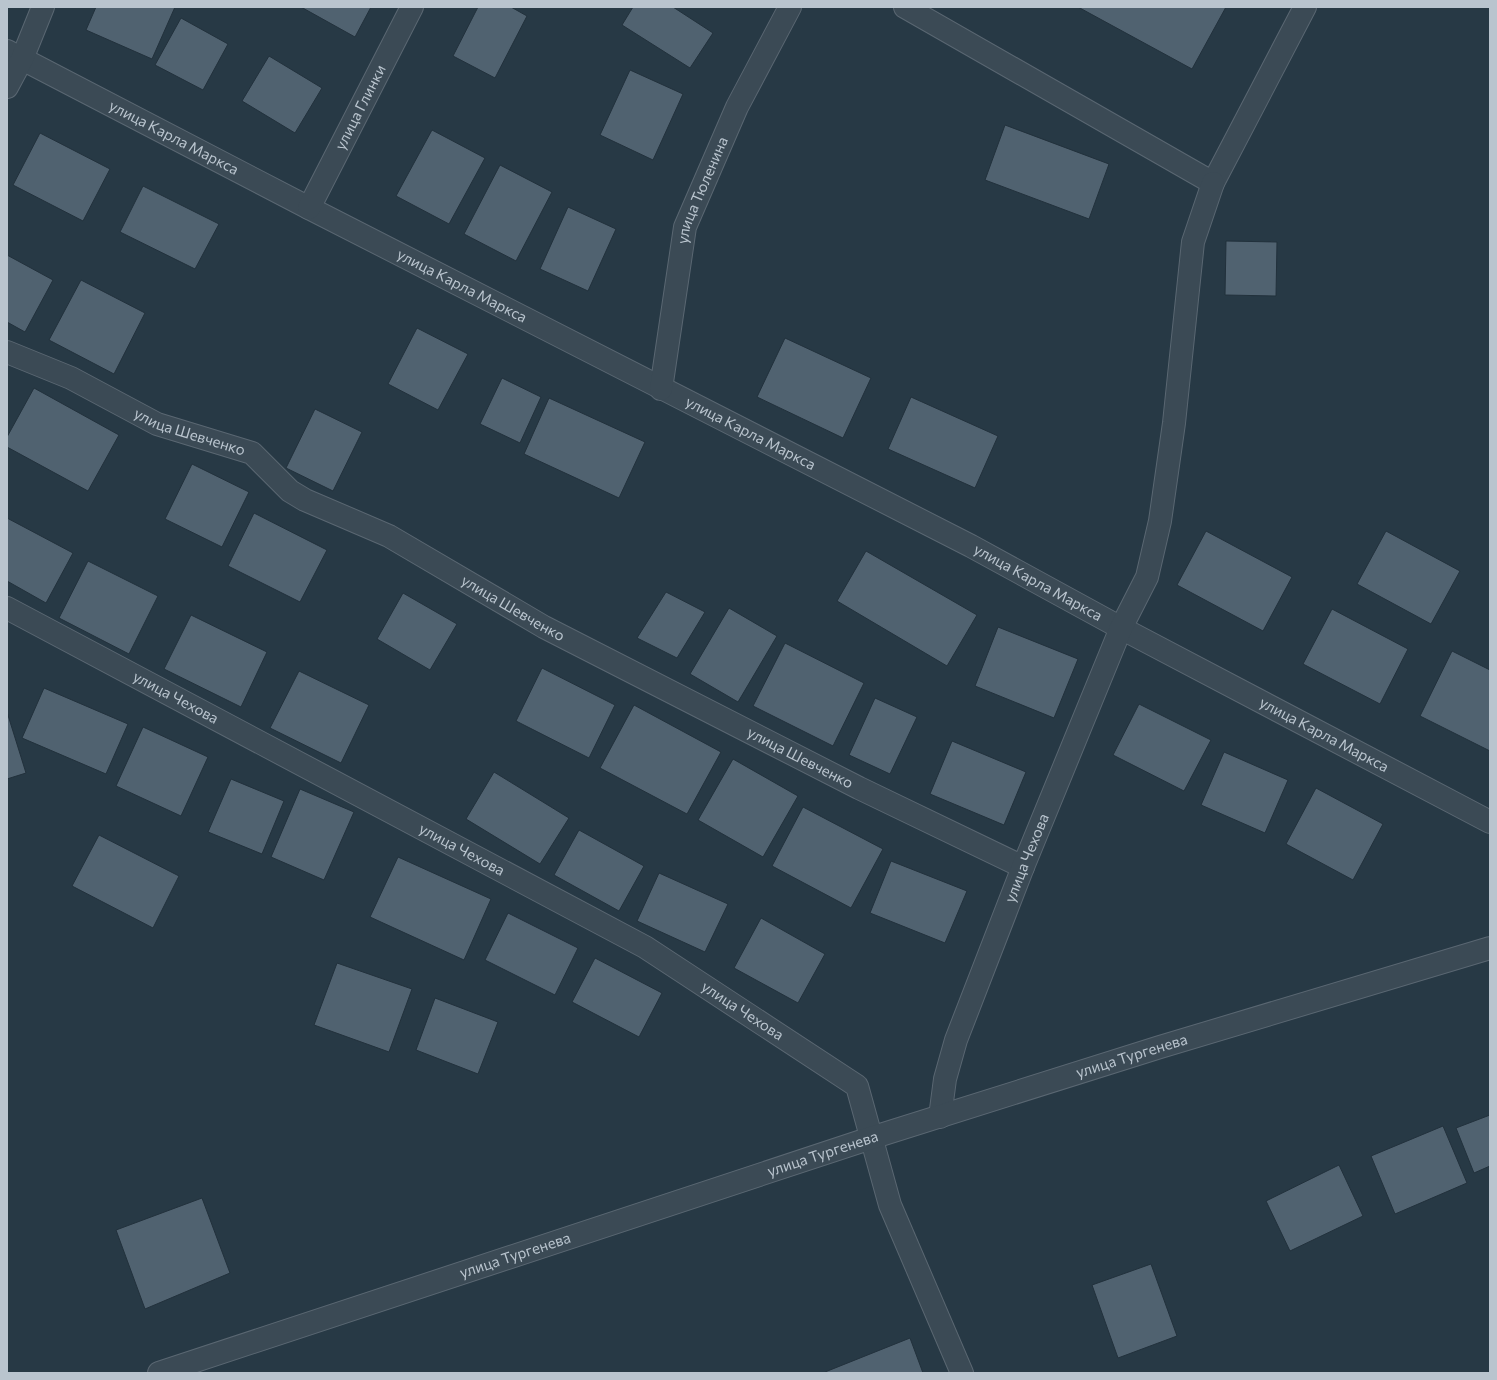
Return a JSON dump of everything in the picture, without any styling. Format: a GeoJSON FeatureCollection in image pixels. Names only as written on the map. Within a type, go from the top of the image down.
{"type":"FeatureCollection","features":[{"type":"Feature","properties":{"kind":"street"},"geometry":{"type":"LineString","coordinates":[[7,87],[15,55],[42,7]]}},
{"type":"Feature","properties":{"kind":"street","name":"улица Глинки"},"geometry":{"type":"LineString","coordinates":[[309,208],[412,7]]}},
{"type":"Feature","properties":{"kind":"street","name":"улица Тюленина"},"geometry":{"type":"LineString","coordinates":[[661,389],[685,227],[737,106],[790,7]]}},
{"type":"Feature","properties":{"kind":"street"},"geometry":{"type":"LineString","coordinates":[[905,7],[1213,183]]}},
{"type":"Feature","properties":{"kind":"street","name":"улица Чехова"},"geometry":{"type":"LineString","coordinates":[[940,1117],[945,1079],[956,1040],[1023,867],[1121,628],[1147,577],[1160,521],[1174,423],[1193,242],[1213,183],[1305,7]]}},
{"type":"Feature","properties":{"kind":"street","name":"улица Карла Маркса"},"geometry":{"type":"LineString","coordinates":[[15,55],[661,389],[971,546],[1121,628],[1490,822]]}},
{"type":"Feature","properties":{"kind":"street","name":"улица Шевченко"},"geometry":{"type":"LineString","coordinates":[[7,352],[71,378],[157,424],[252,454],[290,491],[305,500],[389,536],[544,627],[859,788],[1023,867]]}},
{"type":"Feature","properties":{"kind":"street","name":"улица Чехова"},"geometry":{"type":"LineString","coordinates":[[7,608],[645,947],[857,1086],[890,1205],[962,1373]]}},
{"type":"Feature","properties":{"kind":"street","name":"улица Тургенева"},"geometry":{"type":"LineString","coordinates":[[159,1373],[871,1138],[1168,1045],[1490,948]]}},
{"type":"Feature","properties":{"kind":"building"},"geometry":{"type":"Polygon","coordinates":[[[96,7],[175,7],[152,59],[86,30],[96,7]]]}},
{"type":"Feature","properties":{"kind":"building"},"geometry":{"type":"Polygon","coordinates":[[[301,7],[371,7],[355,37],[301,7]]]}},
{"type":"Feature","properties":{"kind":"building"},"geometry":{"type":"Polygon","coordinates":[[[478,7],[511,7],[527,16],[495,78],[453,56],[478,7]]]}},
{"type":"Feature","properties":{"kind":"building"},"geometry":{"type":"Polygon","coordinates":[[[633,7],[673,7],[713,33],[690,68],[622,25],[633,7]]]}},
{"type":"Feature","properties":{"kind":"building"},"geometry":{"type":"Polygon","coordinates":[[[1078,7],[1226,7],[1192,69],[1078,7]]]}},
{"type":"Feature","properties":{"kind":"building"},"geometry":{"type":"Polygon","coordinates":[[[181,18],[228,44],[203,90],[155,65],[181,18]]]}},
{"type":"Feature","properties":{"kind":"building"},"geometry":{"type":"Polygon","coordinates":[[[269,56],[322,88],[295,133],[242,101],[269,56]]]}},
{"type":"Feature","properties":{"kind":"building"},"geometry":{"type":"Polygon","coordinates":[[[630,70],[683,94],[653,160],[600,135],[630,70]]]}},
{"type":"Feature","properties":{"kind":"building"},"geometry":{"type":"Polygon","coordinates":[[[1005,125],[1109,164],[1089,219],[985,180],[1005,125]]]}},
{"type":"Feature","properties":{"kind":"building"},"geometry":{"type":"Polygon","coordinates":[[[432,130],[485,158],[449,224],[396,196],[432,130]]]}},
{"type":"Feature","properties":{"kind":"building"},"geometry":{"type":"Polygon","coordinates":[[[40,133],[110,169],[83,221],[13,185],[40,133]]]}},
{"type":"Feature","properties":{"kind":"building"},"geometry":{"type":"Polygon","coordinates":[[[500,165],[552,192],[516,261],[464,234],[500,165]]]}},
{"type":"Feature","properties":{"kind":"building"},"geometry":{"type":"Polygon","coordinates":[[[143,186],[219,224],[195,269],[120,232],[143,186]]]}},
{"type":"Feature","properties":{"kind":"building"},"geometry":{"type":"Polygon","coordinates":[[[568,207],[616,229],[588,291],[540,269],[568,207]]]}},
{"type":"Feature","properties":{"kind":"building"},"geometry":{"type":"Polygon","coordinates":[[[1226,241],[1277,242],[1276,296],[1225,295],[1226,241]]]}},
{"type":"Feature","properties":{"kind":"building"},"geometry":{"type":"Polygon","coordinates":[[[7,255],[53,280],[25,332],[7,322],[7,255]]]}},
{"type":"Feature","properties":{"kind":"building"},"geometry":{"type":"Polygon","coordinates":[[[81,280],[145,313],[114,374],[49,340],[81,280]]]}},
{"type":"Feature","properties":{"kind":"building"},"geometry":{"type":"Polygon","coordinates":[[[417,328],[468,354],[438,410],[388,384],[417,328]]]}},
{"type":"Feature","properties":{"kind":"building"},"geometry":{"type":"Polygon","coordinates":[[[785,338],[871,378],[843,438],[757,397],[785,338]]]}},
{"type":"Feature","properties":{"kind":"building"},"geometry":{"type":"Polygon","coordinates":[[[502,378],[541,397],[520,443],[480,424],[502,378]]]}},
{"type":"Feature","properties":{"kind":"building"},"geometry":{"type":"Polygon","coordinates":[[[34,388],[119,435],[88,491],[7,447],[7,437],[34,388]]]}},
{"type":"Feature","properties":{"kind":"building"},"geometry":{"type":"Polygon","coordinates":[[[911,397],[998,436],[975,488],[888,449],[911,397]]]}},
{"type":"Feature","properties":{"kind":"building"},"geometry":{"type":"Polygon","coordinates":[[[549,398],[645,442],[619,498],[524,454],[549,398]]]}},
{"type":"Feature","properties":{"kind":"building"},"geometry":{"type":"Polygon","coordinates":[[[315,409],[362,432],[333,491],[286,468],[315,409]]]}},
{"type":"Feature","properties":{"kind":"building"},"geometry":{"type":"Polygon","coordinates":[[[192,464],[249,492],[222,547],[165,519],[192,464]]]}},
{"type":"Feature","properties":{"kind":"building"},"geometry":{"type":"Polygon","coordinates":[[[254,513],[327,550],[300,602],[228,566],[254,513]]]}},
{"type":"Feature","properties":{"kind":"building"},"geometry":{"type":"Polygon","coordinates":[[[7,518],[73,553],[46,603],[7,581],[7,518]]]}},
{"type":"Feature","properties":{"kind":"building"},"geometry":{"type":"Polygon","coordinates":[[[1206,531],[1292,577],[1263,631],[1177,585],[1206,531]]]}},
{"type":"Feature","properties":{"kind":"building"},"geometry":{"type":"Polygon","coordinates":[[[1386,531],[1460,571],[1431,624],[1357,584],[1386,531]]]}},
{"type":"Feature","properties":{"kind":"building"},"geometry":{"type":"Polygon","coordinates":[[[866,551],[977,615],[947,666],[837,601],[866,551]]]}},
{"type":"Feature","properties":{"kind":"building"},"geometry":{"type":"Polygon","coordinates":[[[88,561],[158,596],[129,654],[59,618],[88,561]]]}},
{"type":"Feature","properties":{"kind":"building"},"geometry":{"type":"Polygon","coordinates":[[[666,592],[705,612],[677,658],[637,638],[666,592]]]}},
{"type":"Feature","properties":{"kind":"building"},"geometry":{"type":"Polygon","coordinates":[[[403,593],[457,624],[430,670],[377,639],[403,593]]]}},
{"type":"Feature","properties":{"kind":"building"},"geometry":{"type":"Polygon","coordinates":[[[729,608],[777,636],[738,702],[690,674],[729,608]]]}},
{"type":"Feature","properties":{"kind":"building"},"geometry":{"type":"Polygon","coordinates":[[[1332,609],[1408,649],[1380,704],[1303,664],[1332,609]]]}},
{"type":"Feature","properties":{"kind":"building"},"geometry":{"type":"Polygon","coordinates":[[[191,615],[267,652],[241,707],[164,669],[191,615]]]}},
{"type":"Feature","properties":{"kind":"building"},"geometry":{"type":"Polygon","coordinates":[[[998,627],[1078,659],[1054,718],[975,686],[998,627]]]}},
{"type":"Feature","properties":{"kind":"building"},"geometry":{"type":"Polygon","coordinates":[[[785,643],[864,683],[833,746],[753,706],[785,643]]]}},
{"type":"Feature","properties":{"kind":"building"},"geometry":{"type":"Polygon","coordinates":[[[1452,651],[1490,670],[1490,751],[1420,716],[1452,651]]]}},
{"type":"Feature","properties":{"kind":"building"},"geometry":{"type":"Polygon","coordinates":[[[542,668],[615,705],[589,758],[516,721],[542,668]]]}},
{"type":"Feature","properties":{"kind":"building"},"geometry":{"type":"Polygon","coordinates":[[[299,671],[369,705],[341,763],[270,728],[299,671]]]}},
{"type":"Feature","properties":{"kind":"building"},"geometry":{"type":"Polygon","coordinates":[[[44,688],[128,724],[106,774],[22,738],[44,688]]]}},
{"type":"Feature","properties":{"kind":"building"},"geometry":{"type":"Polygon","coordinates":[[[875,698],[917,717],[890,774],[849,755],[875,698]]]}},
{"type":"Feature","properties":{"kind":"building"},"geometry":{"type":"Polygon","coordinates":[[[1139,704],[1211,740],[1184,791],[1113,755],[1139,704]]]}},
{"type":"Feature","properties":{"kind":"building"},"geometry":{"type":"Polygon","coordinates":[[[634,705],[721,752],[687,814],[600,768],[634,705]]]}},
{"type":"Feature","properties":{"kind":"building"},"geometry":{"type":"Polygon","coordinates":[[[7,712],[26,773],[7,779],[7,712]]]}},
{"type":"Feature","properties":{"kind":"building"},"geometry":{"type":"Polygon","coordinates":[[[143,727],[208,757],[181,816],[116,786],[143,727]]]}},
{"type":"Feature","properties":{"kind":"building"},"geometry":{"type":"Polygon","coordinates":[[[952,741],[1026,772],[1004,825],[930,794],[952,741]]]}},
{"type":"Feature","properties":{"kind":"building"},"geometry":{"type":"Polygon","coordinates":[[[1224,752],[1288,780],[1265,833],[1201,805],[1224,752]]]}},
{"type":"Feature","properties":{"kind":"building"},"geometry":{"type":"Polygon","coordinates":[[[733,759],[798,796],[763,857],[698,820],[733,759]]]}},
{"type":"Feature","properties":{"kind":"building"},"geometry":{"type":"Polygon","coordinates":[[[494,772],[569,818],[540,864],[466,819],[494,772]]]}},
{"type":"Feature","properties":{"kind":"building"},"geometry":{"type":"Polygon","coordinates":[[[231,779],[284,801],[262,854],[208,832],[231,779]]]}},
{"type":"Feature","properties":{"kind":"building"},"geometry":{"type":"Polygon","coordinates":[[[1316,788],[1383,824],[1353,880],[1286,844],[1316,788]]]}},
{"type":"Feature","properties":{"kind":"building"},"geometry":{"type":"Polygon","coordinates":[[[300,789],[354,812],[324,880],[271,857],[300,789]]]}},
{"type":"Feature","properties":{"kind":"building"},"geometry":{"type":"Polygon","coordinates":[[[803,807],[883,849],[851,908],[772,866],[803,807]]]}},
{"type":"Feature","properties":{"kind":"building"},"geometry":{"type":"Polygon","coordinates":[[[579,830],[644,866],[619,911],[554,875],[579,830]]]}},
{"type":"Feature","properties":{"kind":"building"},"geometry":{"type":"Polygon","coordinates":[[[99,835],[179,876],[153,928],[72,886],[99,835]]]}},
{"type":"Feature","properties":{"kind":"building"},"geometry":{"type":"Polygon","coordinates":[[[398,857],[491,899],[464,960],[370,917],[398,857]]]}},
{"type":"Feature","properties":{"kind":"building"},"geometry":{"type":"Polygon","coordinates":[[[891,861],[967,891],[945,943],[870,913],[891,861]]]}},
{"type":"Feature","properties":{"kind":"building"},"geometry":{"type":"Polygon","coordinates":[[[659,873],[728,904],[705,952],[637,921],[659,873]]]}},
{"type":"Feature","properties":{"kind":"building"},"geometry":{"type":"Polygon","coordinates":[[[508,913],[578,948],[555,995],[485,960],[508,913]]]}},
{"type":"Feature","properties":{"kind":"building"},"geometry":{"type":"Polygon","coordinates":[[[761,918],[825,954],[798,1003],[734,968],[761,918]]]}},
{"type":"Feature","properties":{"kind":"building"},"geometry":{"type":"Polygon","coordinates":[[[595,958],[662,993],[639,1037],[572,1002],[595,958]]]}},
{"type":"Feature","properties":{"kind":"building"},"geometry":{"type":"Polygon","coordinates":[[[337,963],[412,989],[389,1052],[314,1025],[337,963]]]}},
{"type":"Feature","properties":{"kind":"building"},"geometry":{"type":"Polygon","coordinates":[[[435,998],[498,1022],[478,1074],[416,1050],[435,998]]]}},
{"type":"Feature","properties":{"kind":"building"},"geometry":{"type":"Polygon","coordinates":[[[1490,1115],[1490,1166],[1474,1173],[1456,1128],[1490,1115]]]}},
{"type":"Feature","properties":{"kind":"building"},"geometry":{"type":"Polygon","coordinates":[[[1443,1126],[1467,1183],[1395,1214],[1371,1156],[1443,1126]]]}},
{"type":"Feature","properties":{"kind":"building"},"geometry":{"type":"Polygon","coordinates":[[[1339,1165],[1363,1216],[1290,1251],[1266,1201],[1339,1165]]]}},
{"type":"Feature","properties":{"kind":"building"},"geometry":{"type":"Polygon","coordinates":[[[202,1198],[230,1273],[145,1309],[116,1230],[202,1198]]]}},
{"type":"Feature","properties":{"kind":"building"},"geometry":{"type":"Polygon","coordinates":[[[1151,1264],[1177,1336],[1118,1358],[1092,1285],[1151,1264]]]}},
{"type":"Feature","properties":{"kind":"building"},"geometry":{"type":"Polygon","coordinates":[[[910,1338],[923,1373],[825,1373],[825,1372],[910,1338]]]}}]}
